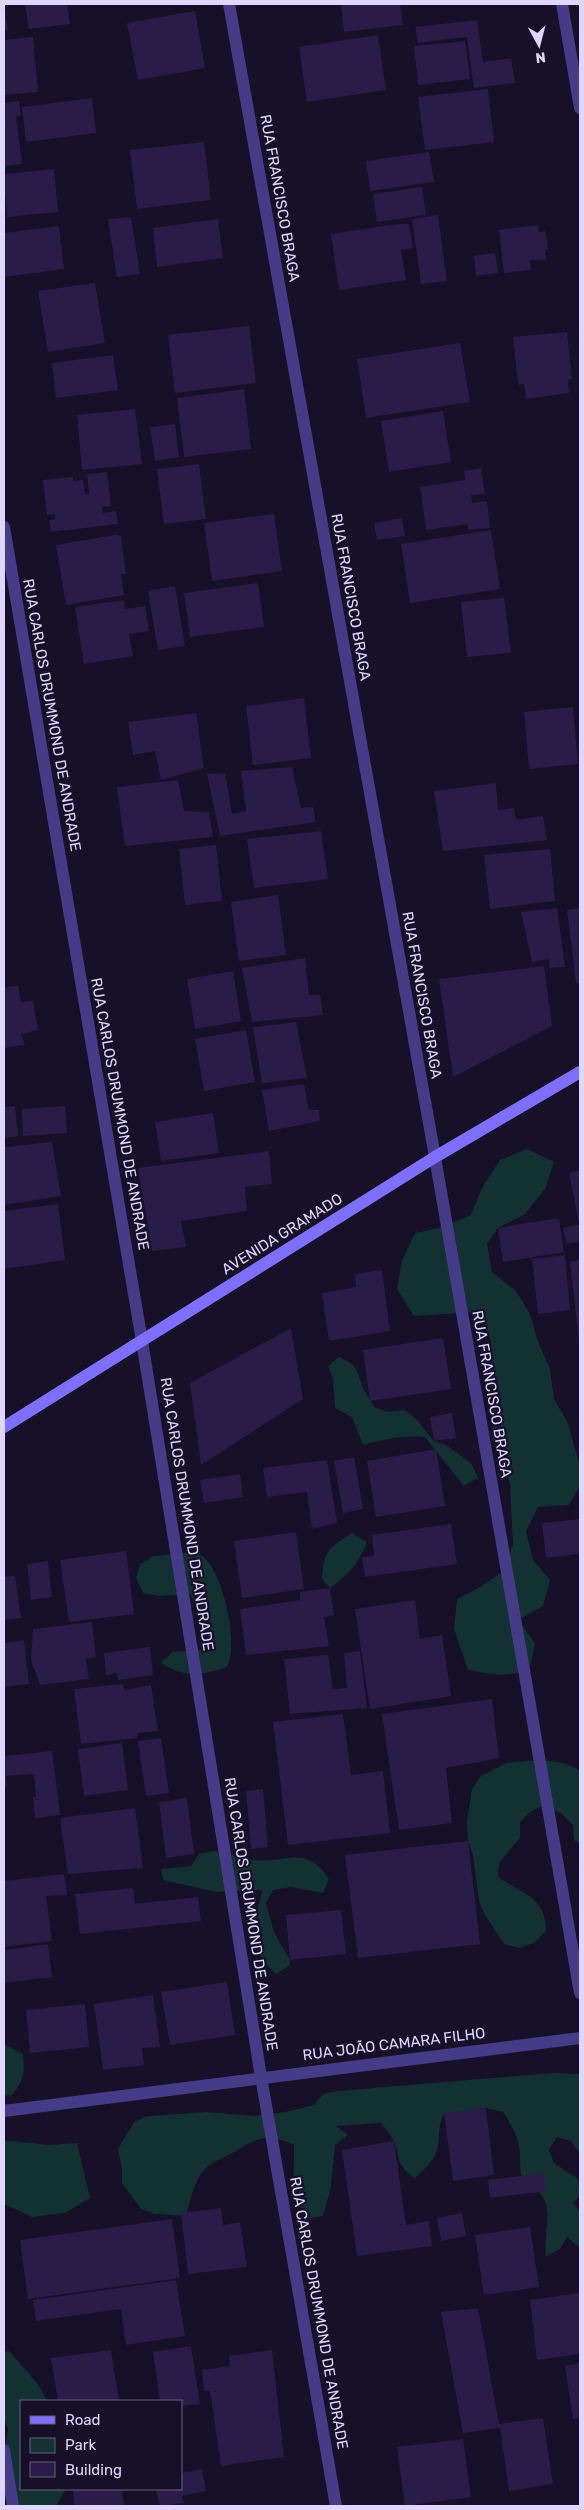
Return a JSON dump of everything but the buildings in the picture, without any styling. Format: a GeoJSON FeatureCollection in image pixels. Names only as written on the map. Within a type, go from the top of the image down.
{"type":"FeatureCollection","features":[{"type":"Feature","properties":{"kind":"street","name":"RUA FRANCISCO BRAGA"},"geometry":{"type":"LineString","coordinates":[[229,4],[434,1157],[580,1993]]}},
{"type":"Feature","properties":{"kind":"street"},"geometry":{"type":"LineString","coordinates":[[562,4],[580,108]]}},
{"type":"Feature","properties":{"kind":"street","name":"RUA CARLOS DRUMMOND DE ANDRADE"},"geometry":{"type":"LineString","coordinates":[[4,527],[142,1341],[261,2077],[336,2506]]}},
{"type":"Feature","properties":{"kind":"street","name":"AVENIDA GRAMADO"},"geometry":{"type":"LineString","coordinates":[[4,1428],[434,1157],[580,1072]]}},
{"type":"Feature","properties":{"kind":"street","name":"RUA JOÃO CAMARA FILHO"},"geometry":{"type":"LineString","coordinates":[[4,2111],[580,2038]]}},
{"type":"Feature","properties":{"kind":"street"},"geometry":{"type":"LineString","coordinates":[[4,2450],[13,2506]]}},
{"type":"Feature","properties":{"kind":"green space"},"geometry":{"type":"Polygon","coordinates":[[[527,1149],[554,1162],[545,1189],[525,1214],[498,1228],[487,1244],[492,1272],[516,1291],[530,1314],[538,1342],[550,1369],[554,1399],[568,1423],[580,1467],[580,1486],[569,1505],[538,1507],[526,1531],[533,1560],[550,1580],[543,1606],[518,1620],[535,1643],[529,1672],[498,1675],[468,1670],[454,1629],[457,1599],[482,1586],[505,1570],[513,1544],[510,1484],[493,1427],[491,1341],[479,1312],[414,1316],[397,1289],[402,1260],[415,1233],[443,1227],[471,1215],[482,1188],[500,1160],[527,1149]]]}},
{"type":"Feature","properties":{"kind":"green space"},"geometry":{"type":"Polygon","coordinates":[[[339,1357],[354,1366],[364,1390],[374,1407],[388,1412],[404,1410],[415,1418],[434,1441],[446,1445],[471,1463],[478,1478],[464,1486],[425,1437],[394,1438],[363,1445],[352,1417],[335,1408],[333,1378],[328,1366],[339,1357]]]}},
{"type":"Feature","properties":{"kind":"green space"},"geometry":{"type":"Polygon","coordinates":[[[352,1533],[367,1542],[361,1556],[352,1568],[330,1588],[322,1579],[326,1555],[332,1547],[352,1533]]]}},
{"type":"Feature","properties":{"kind":"green space"},"geometry":{"type":"Polygon","coordinates":[[[197,1553],[207,1560],[220,1584],[228,1613],[231,1654],[227,1667],[201,1674],[178,1671],[161,1663],[172,1652],[200,1650],[207,1636],[190,1594],[158,1596],[143,1593],[136,1578],[140,1564],[154,1556],[197,1553]]]}},
{"type":"Feature","properties":{"kind":"green space"},"geometry":{"type":"Polygon","coordinates":[[[537,1760],[565,1764],[580,1771],[580,1843],[574,1840],[573,1825],[561,1813],[544,1805],[530,1812],[520,1822],[520,1838],[499,1863],[498,1877],[537,1903],[545,1920],[546,1931],[534,1943],[519,1948],[504,1944],[485,1915],[479,1901],[473,1855],[468,1841],[467,1821],[472,1789],[481,1776],[506,1763],[537,1760]]]}},
{"type":"Feature","properties":{"kind":"green space"},"geometry":{"type":"Polygon","coordinates":[[[213,1851],[255,1860],[304,1858],[321,1868],[329,1879],[323,1893],[291,1887],[273,1890],[266,1903],[274,1932],[290,1960],[289,1966],[276,1974],[261,1957],[252,1935],[251,1928],[262,1890],[216,1892],[163,1880],[161,1869],[191,1866],[199,1854],[213,1851]]]}},
{"type":"Feature","properties":{"kind":"green space"},"geometry":{"type":"Polygon","coordinates":[[[4,2044],[23,2054],[24,2066],[23,2076],[16,2090],[12,2095],[4,2096],[4,2044]]]}},
{"type":"Feature","properties":{"kind":"green space"},"geometry":{"type":"Polygon","coordinates":[[[553,2073],[580,2074],[580,2153],[571,2141],[557,2137],[549,2150],[554,2163],[578,2179],[580,2196],[573,2203],[580,2211],[580,2248],[567,2237],[560,2249],[546,2257],[545,2245],[548,2213],[546,2204],[542,2196],[534,2188],[522,2181],[518,2142],[503,2112],[486,2108],[444,2114],[440,2125],[439,2142],[435,2156],[415,2178],[401,2165],[393,2140],[381,2123],[336,2126],[348,2135],[335,2145],[331,2187],[323,2216],[309,2218],[299,2202],[294,2184],[294,2145],[274,2139],[259,2139],[207,2167],[195,2185],[186,2216],[155,2214],[141,2209],[122,2183],[122,2169],[118,2149],[134,2122],[148,2116],[206,2112],[255,2116],[285,2112],[314,2105],[323,2094],[338,2091],[553,2073]]]}},
{"type":"Feature","properties":{"kind":"green space"},"geometry":{"type":"Polygon","coordinates":[[[4,2140],[49,2145],[77,2143],[90,2198],[65,2213],[32,2217],[4,2204],[4,2140]]]}},
{"type":"Feature","properties":{"kind":"green space"},"geometry":{"type":"Polygon","coordinates":[[[9,2351],[38,2384],[46,2400],[20,2400],[20,2490],[65,2490],[56,2506],[8,2506],[4,2468],[8,2430],[4,2419],[4,2352],[9,2351]]]}}]}
